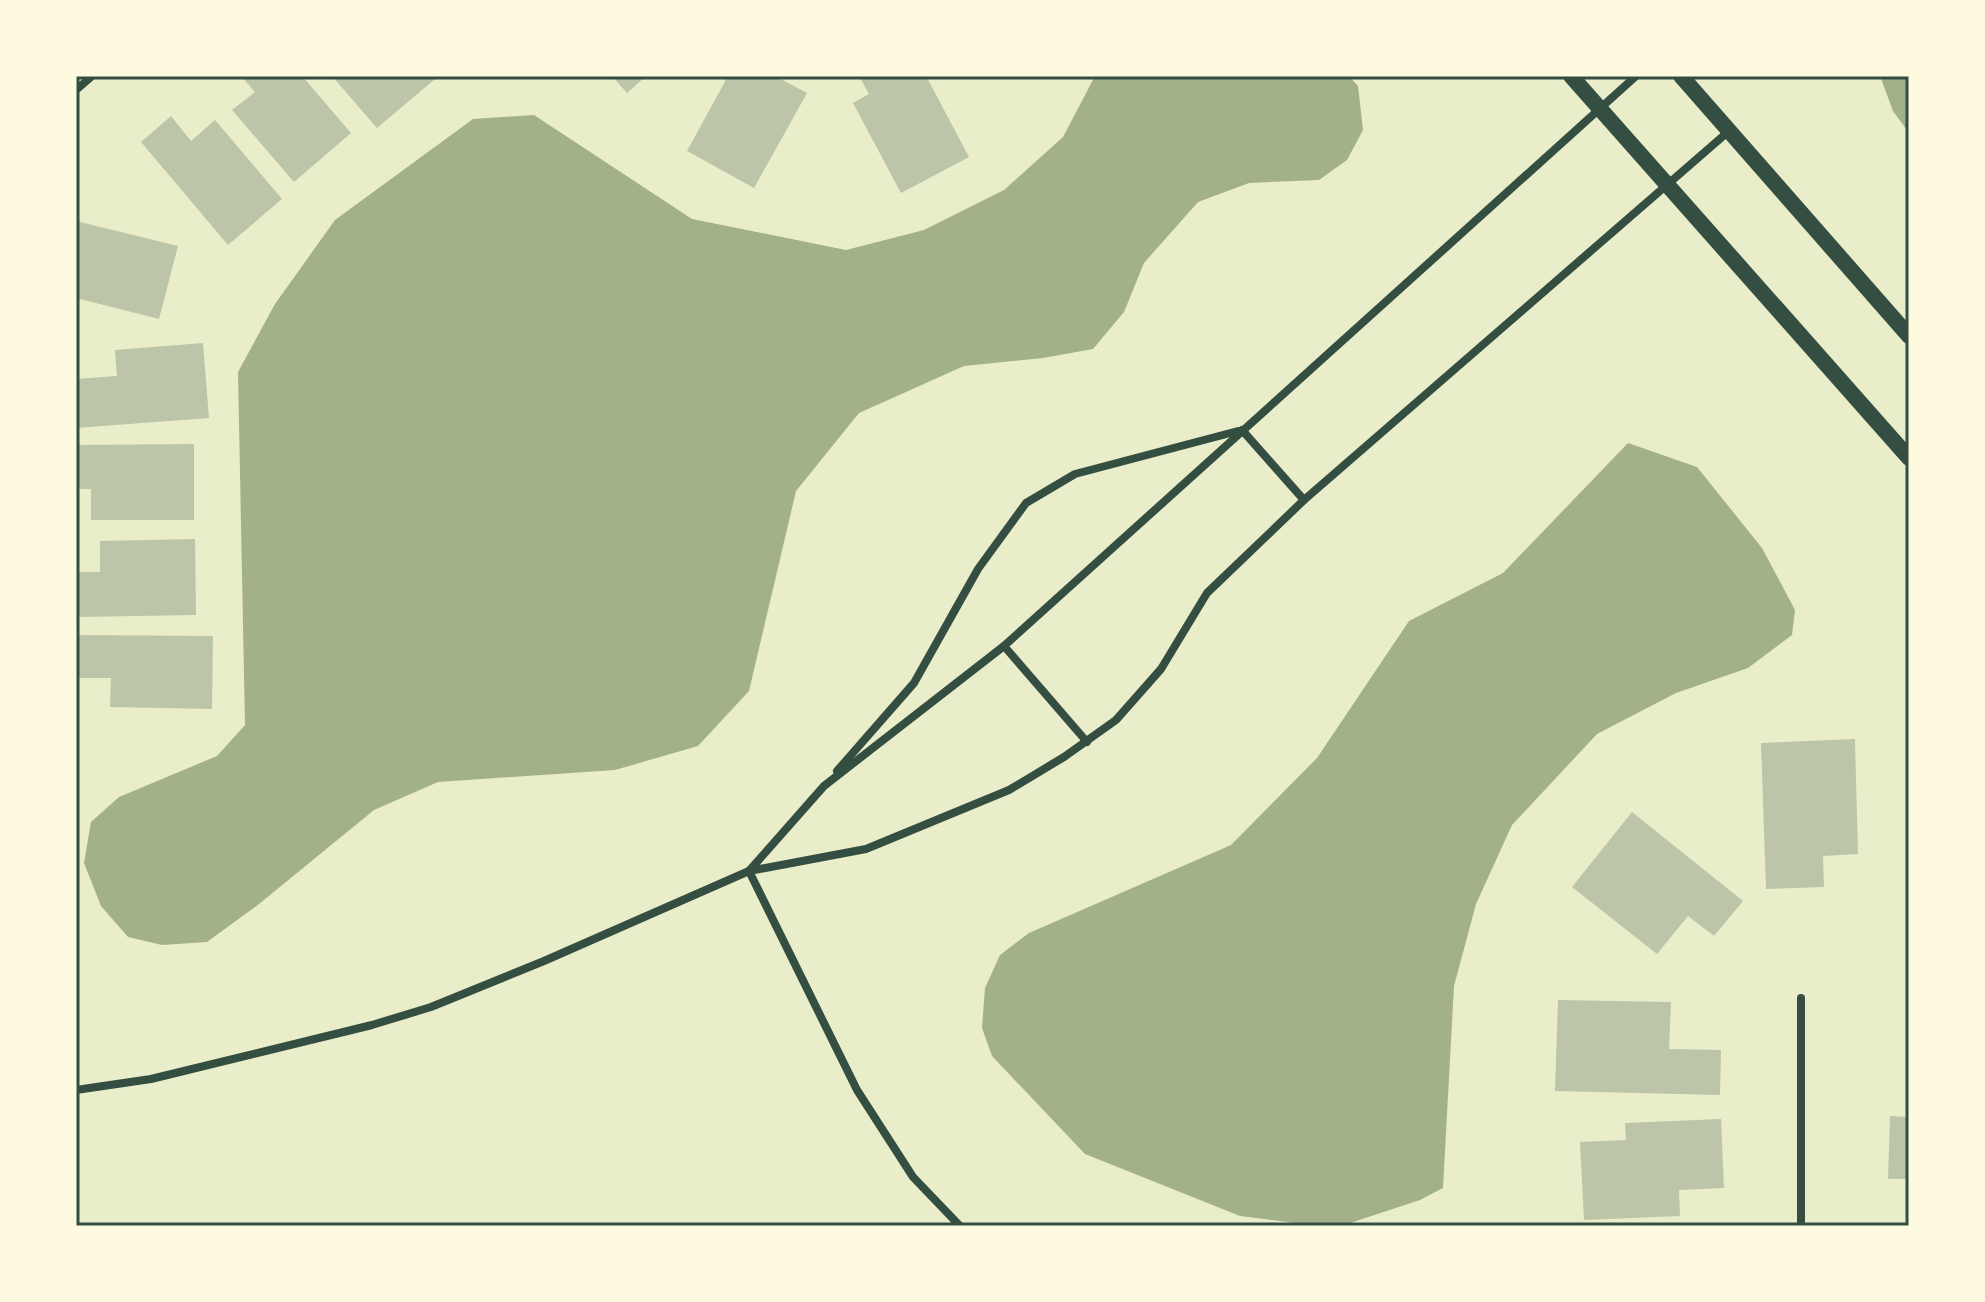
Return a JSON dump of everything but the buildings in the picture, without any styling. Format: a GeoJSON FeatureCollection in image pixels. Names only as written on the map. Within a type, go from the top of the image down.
{"type":"FeatureCollection","features":[{"type":"Feature","properties":{"kind":"main road"},"geometry":{"type":"LineString","coordinates":[[1571,76],[1909,458]]}},
{"type":"Feature","properties":{"kind":"main road"},"geometry":{"type":"LineString","coordinates":[[1681,76],[1909,336]]}},
{"type":"Feature","properties":{"kind":"street"},"geometry":{"type":"LineString","coordinates":[[76,90],[92,76]]}},
{"type":"Feature","properties":{"kind":"street"},"geometry":{"type":"LineString","coordinates":[[824,786],[1004,646],[1636,76]]}},
{"type":"Feature","properties":{"kind":"street"},"geometry":{"type":"LineString","coordinates":[[76,1090],[151,1079],[372,1025],[431,1007],[749,871],[866,849],[1009,790],[1087,742],[1116,720],[1161,669],[1207,593],[1304,500],[1729,131]]}},
{"type":"Feature","properties":{"kind":"street"},"geometry":{"type":"LineString","coordinates":[[1242,430],[1304,500]]}},
{"type":"Feature","properties":{"kind":"street"},"geometry":{"type":"LineString","coordinates":[[749,871],[914,683],[978,569],[1026,503],[1075,474],[1242,430]]}},
{"type":"Feature","properties":{"kind":"street"},"geometry":{"type":"LineString","coordinates":[[1004,646],[1087,742]]}},
{"type":"Feature","properties":{"kind":"street"},"geometry":{"type":"LineString","coordinates":[[749,871],[857,1090],[913,1177],[960,1226]]}},
{"type":"Feature","properties":{"kind":"street"},"geometry":{"type":"LineString","coordinates":[[1801,998],[1801,1226]]}},
{"type":"Feature","properties":{"kind":"shaded area"},"geometry":{"type":"Polygon","coordinates":[[[1095,76],[1349,76],[1358,86],[1363,130],[1347,160],[1319,180],[1249,183],[1198,202],[1144,263],[1124,312],[1093,349],[964,366],[859,413],[796,491],[749,691],[698,746],[615,770],[438,782],[374,810],[259,904],[207,942],[162,945],[128,937],[101,906],[84,863],[91,822],[119,797],[217,756],[245,725],[238,372],[275,304],[335,220],[473,119],[534,115],[692,219],[846,250],[924,230],[1004,190],[1063,137],[1095,76]]]}},
{"type":"Feature","properties":{"kind":"shaded area"},"geometry":{"type":"Polygon","coordinates":[[[1880,76],[1909,76],[1909,133],[1893,111],[1880,76]]]}},
{"type":"Feature","properties":{"kind":"shaded area"},"geometry":{"type":"Polygon","coordinates":[[[1628,443],[1697,467],[1762,548],[1795,610],[1792,635],[1748,668],[1676,693],[1597,734],[1512,825],[1476,904],[1454,986],[1443,1188],[1420,1200],[1341,1226],[1320,1226],[1240,1216],[1085,1154],[992,1056],[982,1028],[985,988],[1000,955],[1029,933],[1231,845],[1317,758],[1409,621],[1503,573],[1628,443]]]}}]}
